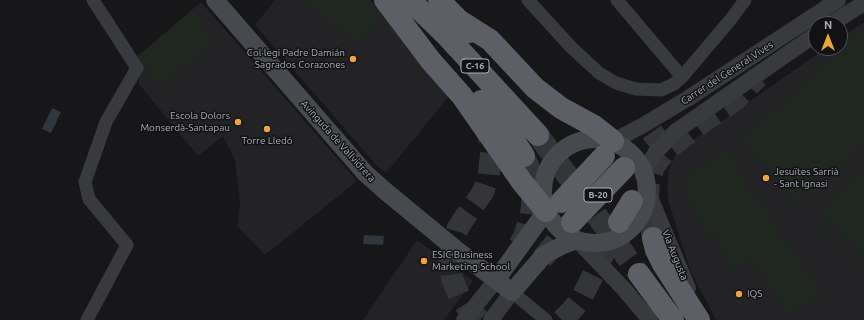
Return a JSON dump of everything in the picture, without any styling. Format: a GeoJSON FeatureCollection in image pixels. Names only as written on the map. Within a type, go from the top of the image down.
{"type":"FeatureCollection","features":[{"type":"Feature","properties":{"kind":"highway"},"geometry":{"type":"LineString","coordinates":[[385,0],[420,35],[477,97],[511,136],[524,156]]}},
{"type":"Feature","properties":{"kind":"highway"},"geometry":{"type":"LineString","coordinates":[[385,0],[431,61],[462,96],[522,182],[554,207]]}},
{"type":"Feature","properties":{"kind":"highway","name":"C-16"},"geometry":{"type":"LineString","coordinates":[[410,0],[446,35],[538,134]]}},
{"type":"Feature","properties":{"kind":"highway"},"geometry":{"type":"LineString","coordinates":[[439,0],[530,98],[540,107],[558,118]]}},
{"type":"Feature","properties":{"kind":"highway"},"geometry":{"type":"LineString","coordinates":[[460,21],[490,40],[535,88],[545,96],[561,108],[594,126],[609,148]]}},
{"type":"Feature","properties":{"kind":"highway"},"geometry":{"type":"LineString","coordinates":[[477,97],[486,119]]}},
{"type":"Feature","properties":{"kind":"highway","name":"B-20"},"geometry":{"type":"LineString","coordinates":[[554,207],[609,148]]}},
{"type":"Feature","properties":{"kind":"highway","name":"B-20"},"geometry":{"type":"LineString","coordinates":[[574,231],[633,170]]}},
{"type":"Feature","properties":{"kind":"highway"},"geometry":{"type":"LineString","coordinates":[[619,222],[639,195]]}},
{"type":"Feature","properties":{"kind":"highway"},"geometry":{"type":"LineString","coordinates":[[652,238],[663,264],[699,320]]}},
{"type":"Feature","properties":{"kind":"highway"},"geometry":{"type":"LineString","coordinates":[[639,274],[673,320]]}},
{"type":"Feature","properties":{"kind":"main road","name":"Avinguda de Vallvidrera"},"geometry":{"type":"LineString","coordinates":[[215,0],[365,173],[422,222],[512,292]]}},
{"type":"Feature","properties":{"kind":"main road"},"geometry":{"type":"LineString","coordinates":[[554,207],[543,198],[543,184],[549,166],[556,156],[570,146],[586,140],[597,139],[609,148],[630,152],[637,161],[633,170],[644,211],[639,219],[629,231],[616,239],[601,243],[584,242],[574,231]]}},
{"type":"Feature","properties":{"kind":"main road"},"geometry":{"type":"LineString","coordinates":[[496,280],[554,207]]}},
{"type":"Feature","properties":{"kind":"main road"},"geometry":{"type":"LineString","coordinates":[[554,207],[550,219],[558,229],[568,237],[574,231]]}},
{"type":"Feature","properties":{"kind":"main road"},"geometry":{"type":"LineString","coordinates":[[512,292],[544,255],[563,245],[574,231]]}},
{"type":"Feature","properties":{"kind":"street"},"geometry":{"type":"LineString","coordinates":[[87,320],[127,245],[89,198],[85,182],[106,122],[137,68],[92,0]]}},
{"type":"Feature","properties":{"kind":"street"},"geometry":{"type":"LineString","coordinates":[[528,0],[571,47],[599,73],[616,83],[636,89],[660,90],[674,84],[682,77],[731,19],[744,0]]}},
{"type":"Feature","properties":{"kind":"street"},"geometry":{"type":"LineString","coordinates":[[617,0],[682,77]]}},
{"type":"Feature","properties":{"kind":"street","name":"Carrer del General Vives"},"geometry":{"type":"LineString","coordinates":[[609,148],[838,0]]}},
{"type":"Feature","properties":{"kind":"street"},"geometry":{"type":"LineString","coordinates":[[844,16],[864,3]]}},
{"type":"Feature","properties":{"kind":"street","name":"Carrer del General Vives"},"geometry":{"type":"LineString","coordinates":[[633,170],[656,152],[676,131],[808,40]]}},
{"type":"Feature","properties":{"kind":"street","name":"Via Augusta"},"geometry":{"type":"LineString","coordinates":[[639,195],[662,223],[680,270],[705,320]]}},
{"type":"Feature","properties":{"kind":"street"},"geometry":{"type":"LineString","coordinates":[[574,231],[650,320]]}},
{"type":"Feature","properties":{"kind":"street"},"geometry":{"type":"LineString","coordinates":[[464,320],[496,280]]}},
{"type":"Feature","properties":{"kind":"street"},"geometry":{"type":"LineString","coordinates":[[491,320],[512,292],[546,320]]}},
{"type":"Feature","properties":{"kind":"shaded area","name":"Col·legi Padre Damián Sagrados Corazones"},"geometry":{"type":"Polygon","coordinates":[[[275,0],[370,0],[451,94],[386,173],[377,166],[255,25],[275,0]]]}},
{"type":"Feature","properties":{"kind":"shaded area"},"geometry":{"type":"Polygon","coordinates":[[[305,0],[363,0],[381,15],[357,44],[305,0]]]}},
{"type":"Feature","properties":{"kind":"shaded area","name":"Escola Dolors Monserdà-Santapau"},"geometry":{"type":"Polygon","coordinates":[[[201,2],[357,181],[265,255],[237,226],[240,204],[235,159],[223,136],[198,156],[138,83],[141,75],[141,69],[137,57],[201,2]]]}},
{"type":"Feature","properties":{"kind":"shaded area"},"geometry":{"type":"Polygon","coordinates":[[[191,11],[215,40],[161,86],[137,57],[191,11]]]}},
{"type":"Feature","properties":{"kind":"shaded area","name":"Jesuïtes Sarrià - Sant Ignasi"},"geometry":{"type":"Polygon","coordinates":[[[864,22],[864,320],[716,320],[690,270],[669,203],[667,187],[669,169],[675,156],[683,146],[710,129],[815,56],[848,56],[848,33],[864,22]]]}},
{"type":"Feature","properties":{"kind":"shaded area"},"geometry":{"type":"Polygon","coordinates":[[[862,30],[864,33],[864,140],[797,203],[742,141],[834,56],[848,56],[848,43],[862,30]]]}},
{"type":"Feature","properties":{"kind":"shaded area"},"geometry":{"type":"Polygon","coordinates":[[[52,108],[61,112],[51,133],[42,129],[52,108]]]}},
{"type":"Feature","properties":{"kind":"shaded area"},"geometry":{"type":"Polygon","coordinates":[[[727,150],[759,205],[762,203],[783,239],[786,237],[821,295],[788,314],[752,258],[733,269],[712,232],[708,234],[682,188],[688,184],[684,176],[727,150]]]}},
{"type":"Feature","properties":{"kind":"shaded area"},"geometry":{"type":"Polygon","coordinates":[[[864,170],[864,258],[820,210],[864,170]]]}},
{"type":"Feature","properties":{"kind":"shaded area"},"geometry":{"type":"Polygon","coordinates":[[[823,228],[831,236],[829,238],[864,276],[862,277],[827,238],[824,240],[818,232],[823,228]]]}},
{"type":"Feature","properties":{"kind":"shaded area"},"geometry":{"type":"Polygon","coordinates":[[[364,235],[384,236],[383,245],[363,244],[364,235]]]}},
{"type":"Feature","properties":{"kind":"shaded area","name":"ESIC Business Marketing School"},"geometry":{"type":"Polygon","coordinates":[[[417,240],[473,281],[444,320],[363,320],[417,240]]]}},
{"type":"Feature","properties":{"kind":"tunnel"},"geometry":{"type":"LineString","coordinates":[[653,238],[648,210],[648,197],[649,183],[654,166],[668,149],[703,122],[734,101],[758,77]]}},
{"type":"Feature","properties":{"kind":"tunnel"},"geometry":{"type":"LineString","coordinates":[[480,320],[468,309],[459,295],[452,279],[450,262],[451,251],[457,230],[483,192],[489,175],[491,153],[488,126]]}},
{"type":"Feature","properties":{"kind":"tunnel"},"geometry":{"type":"LineString","coordinates":[[624,168],[675,129]]}},
{"type":"Feature","properties":{"kind":"tunnel"},"geometry":{"type":"LineString","coordinates":[[538,135],[639,274]]}},
{"type":"Feature","properties":{"kind":"tunnel"},"geometry":{"type":"LineString","coordinates":[[519,245],[524,237],[531,215],[533,196],[531,173],[524,156]]}},
{"type":"Feature","properties":{"kind":"tunnel"},"geometry":{"type":"LineString","coordinates":[[542,259],[572,222]]}},
{"type":"Feature","properties":{"kind":"tunnel"},"geometry":{"type":"LineString","coordinates":[[562,320],[581,299],[618,225]]}},
{"type":"Feature","properties":{"kind":"place","name":"Col·legi Padre Damián Sagrados Corazones"},"geometry":{"type":"Point","coordinates":[353,59]}},
{"type":"Feature","properties":{"kind":"place","name":"Escola Dolors Monserdà-Santapau"},"geometry":{"type":"Point","coordinates":[238,122]}},
{"type":"Feature","properties":{"kind":"place","name":"Torre Lledó"},"geometry":{"type":"Point","coordinates":[267,129]}},
{"type":"Feature","properties":{"kind":"place","name":"Jesuïtes Sarrià - Sant Ignasi"},"geometry":{"type":"Point","coordinates":[766,178]}},
{"type":"Feature","properties":{"kind":"place","name":"ESIC Business Marketing School"},"geometry":{"type":"Point","coordinates":[424,261]}},
{"type":"Feature","properties":{"kind":"place","name":"IQS"},"geometry":{"type":"Point","coordinates":[739,294]}}]}
